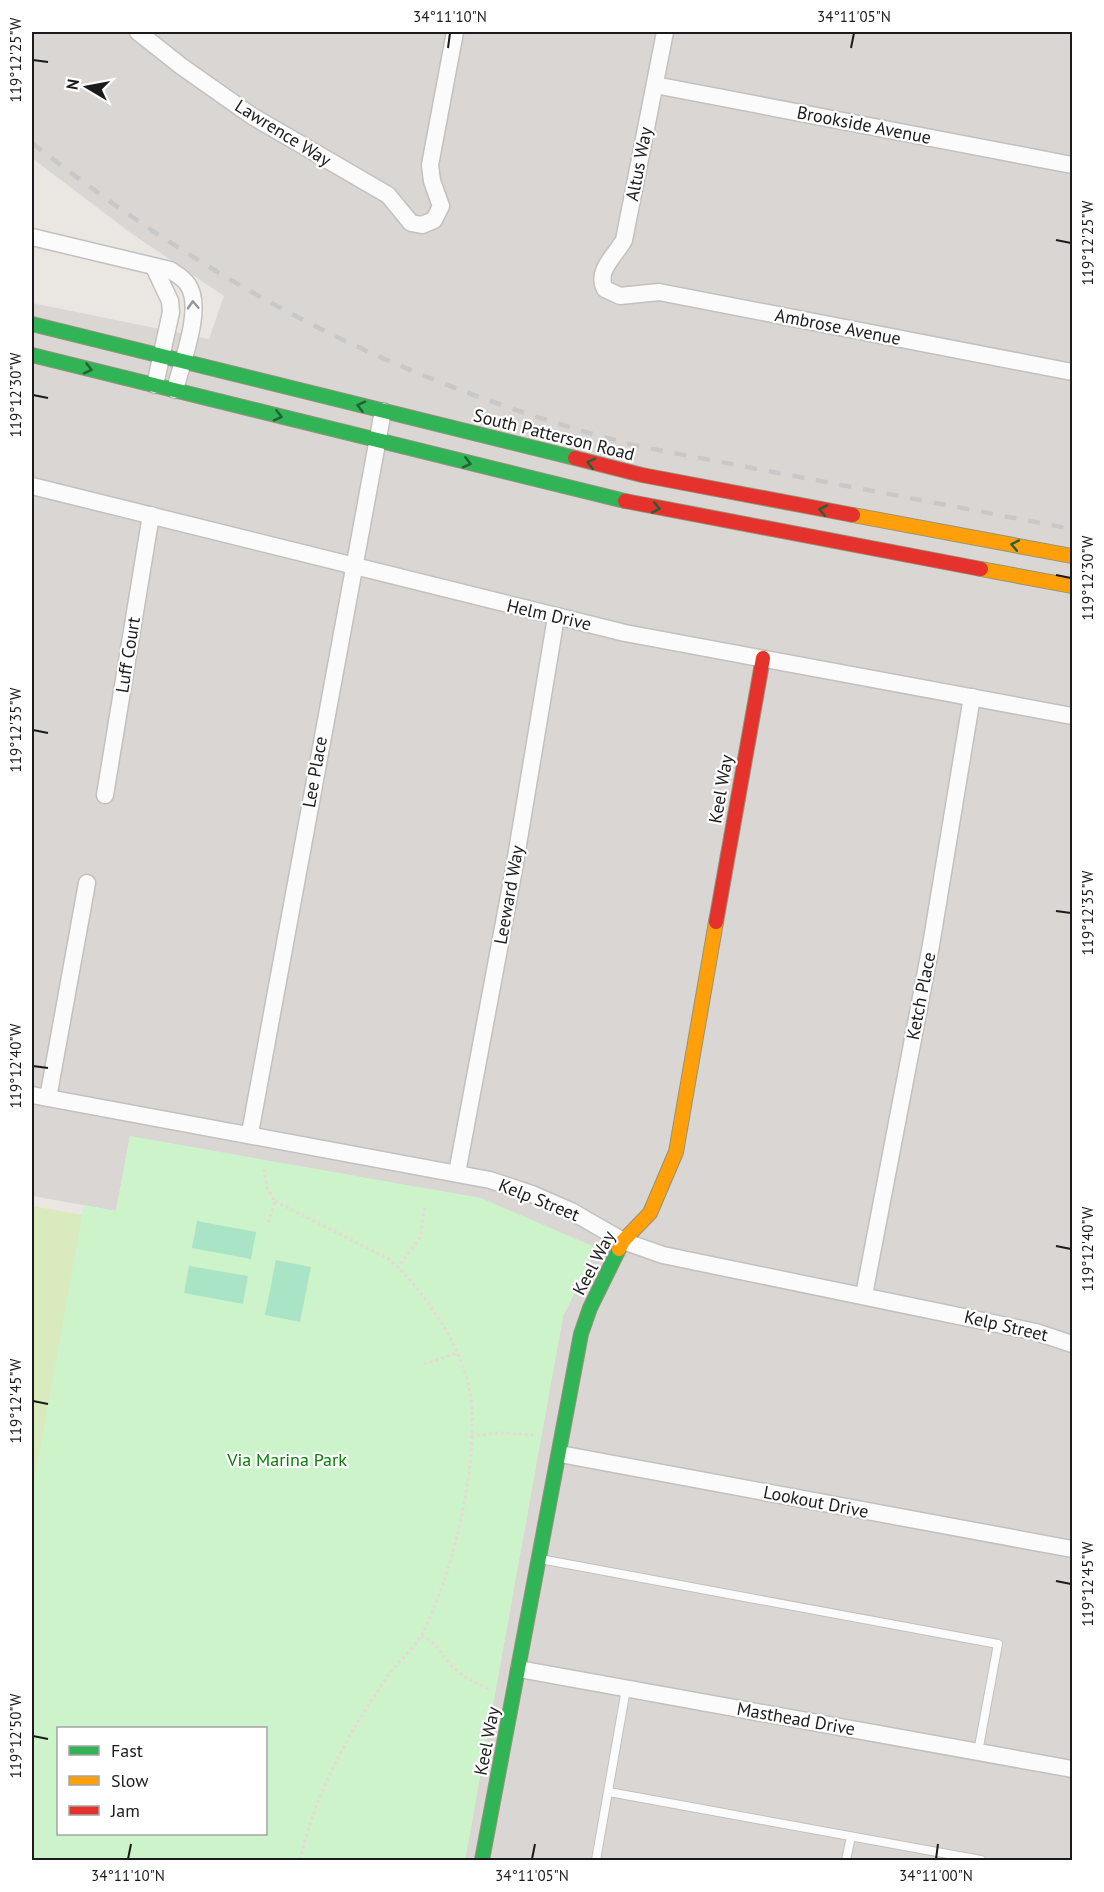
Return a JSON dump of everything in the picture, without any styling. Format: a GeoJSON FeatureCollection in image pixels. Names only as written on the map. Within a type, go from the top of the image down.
{"type":"FeatureCollection","features":[{"type":"Feature","properties":{"kind":"street","name":"Lawrence Way"},"geometry":{"type":"LineString","coordinates":[[138,32],[181,66],[252,116],[388,195],[411,223],[429,224],[439,214],[441,206],[432,181],[430,165],[455,32]]}},
{"type":"Feature","properties":{"kind":"street","name":"Altus Way"},"geometry":{"type":"LineString","coordinates":[[605,289],[603,274],[605,267],[624,240],[665,32]]}},
{"type":"Feature","properties":{"kind":"street","name":"Brookside Avenue"},"geometry":{"type":"LineString","coordinates":[[655,85],[1072,165]]}},
{"type":"Feature","properties":{"kind":"street"},"geometry":{"type":"LineString","coordinates":[[32,237],[170,270],[187,283],[192,291],[192,325],[175,390]]}},
{"type":"Feature","properties":{"kind":"street"},"geometry":{"type":"LineString","coordinates":[[154,267],[170,301],[171,312],[163,357],[155,385]]}},
{"type":"Feature","properties":{"kind":"street","name":"Ambrose Avenue"},"geometry":{"type":"LineString","coordinates":[[605,289],[620,296],[659,292],[1072,372]]}},
{"type":"Feature","properties":{"kind":"street","name":"South Patterson Road"},"geometry":{"type":"LineString","coordinates":[[32,324],[642,475],[1072,556]]}},
{"type":"Feature","properties":{"kind":"street"},"geometry":{"type":"LineString","coordinates":[[32,355],[648,507],[1072,586]]}},
{"type":"Feature","properties":{"kind":"street","name":"Lee Place"},"geometry":{"type":"LineString","coordinates":[[250,1133],[352,567],[383,411]]}},
{"type":"Feature","properties":{"kind":"street","name":"Helm Drive"},"geometry":{"type":"LineString","coordinates":[[32,486],[625,633],[1072,716]]}},
{"type":"Feature","properties":{"kind":"street","name":"Luff Court"},"geometry":{"type":"LineString","coordinates":[[105,795],[151,515]]}},
{"type":"Feature","properties":{"kind":"street","name":"Leeward Way"},"geometry":{"type":"LineString","coordinates":[[457,1173],[514,869],[556,617]]}},
{"type":"Feature","properties":{"kind":"street","name":"Keel Way"},"geometry":{"type":"LineString","coordinates":[[482,1860],[581,1334],[590,1308],[623,1241],[650,1213],[664,1185],[676,1152],[763,658]]}},
{"type":"Feature","properties":{"kind":"street","name":"Ketch Place"},"geometry":{"type":"LineString","coordinates":[[864,1295],[931,945],[972,697]]}},
{"type":"Feature","properties":{"kind":"street"},"geometry":{"type":"LineString","coordinates":[[40,1096],[87,883]]}},
{"type":"Feature","properties":{"kind":"street","name":"Kelp Street"},"geometry":{"type":"LineString","coordinates":[[40,1096],[457,1173],[532,1194],[571,1211],[623,1241],[683,1261],[864,1295],[1036,1332],[1072,1344]]}},
{"type":"Feature","properties":{"kind":"street","name":"Lookout Drive"},"geometry":{"type":"LineString","coordinates":[[560,1454],[1072,1550]]}},
{"type":"Feature","properties":{"kind":"street","name":"Masthead Drive"},"geometry":{"type":"LineString","coordinates":[[519,1669],[1072,1769]]}},
{"type":"Feature","properties":{"kind":"lane"},"geometry":{"type":"LineString","coordinates":[[540,1559],[998,1644],[978,1752]]}},
{"type":"Feature","properties":{"kind":"lane"},"geometry":{"type":"LineString","coordinates":[[596,1860],[626,1689]]}},
{"type":"Feature","properties":{"kind":"lane"},"geometry":{"type":"LineString","coordinates":[[609,1792],[981,1860]]}},
{"type":"Feature","properties":{"kind":"lane"},"geometry":{"type":"LineString","coordinates":[[846,1860],[851,1837]]}},
{"type":"Feature","properties":{"kind":"path"},"geometry":{"type":"LineString","coordinates":[[264,1169],[267,1188],[275,1202],[387,1258],[398,1267],[442,1320],[468,1382],[472,1407],[465,1500],[455,1542],[421,1636],[391,1672],[341,1752],[307,1831],[300,1860]]}},
{"type":"Feature","properties":{"kind":"path"},"geometry":{"type":"LineString","coordinates":[[268,1223],[275,1202]]}},
{"type":"Feature","properties":{"kind":"path"},"geometry":{"type":"LineString","coordinates":[[398,1267],[420,1238],[425,1206]]}},
{"type":"Feature","properties":{"kind":"path"},"geometry":{"type":"LineString","coordinates":[[424,1364],[456,1353]]}},
{"type":"Feature","properties":{"kind":"path"},"geometry":{"type":"LineString","coordinates":[[471,1436],[499,1433],[533,1435]]}},
{"type":"Feature","properties":{"kind":"path"},"geometry":{"type":"LineString","coordinates":[[421,1636],[434,1640],[451,1665],[471,1682],[490,1689]]}},
{"type":"Feature","properties":{"kind":"shaded area"},"geometry":{"type":"Polygon","coordinates":[[[32,32],[1072,32],[1072,1860],[465,1860],[563,1316],[597,1248],[130,1136],[116,1211],[32,1196],[32,303],[209,339],[224,296],[128,231],[32,158],[32,32]]]}},
{"type":"Feature","properties":{"kind":"green space","name":"Via Marina Park"},"geometry":{"type":"Polygon","coordinates":[[[130,1136],[481,1198],[597,1248],[563,1316],[465,1860],[32,1860],[32,1495],[84,1205],[116,1211],[130,1136]]]}},
{"type":"Feature","properties":{"kind":"green space"},"geometry":{"type":"Polygon","coordinates":[[[32,1206],[101,1218],[32,1618],[32,1206]]]}},
{"type":"Feature","properties":{"kind":"green space"},"geometry":{"type":"Polygon","coordinates":[[[197,1221],[256,1232],[251,1259],[192,1248],[197,1221]]]}},
{"type":"Feature","properties":{"kind":"green space"},"geometry":{"type":"Polygon","coordinates":[[[276,1260],[311,1267],[300,1322],[265,1315],[276,1260]]]}},
{"type":"Feature","properties":{"kind":"green space"},"geometry":{"type":"Polygon","coordinates":[[[189,1266],[248,1276],[243,1304],[184,1293],[189,1266]]]}},
{"type":"Feature","properties":{"kind":"railway"},"geometry":{"type":"LineString","coordinates":[[32,143],[174,245],[245,288],[318,328],[393,363],[470,394],[552,422],[637,446],[1072,529]]}},
{"type":"Feature","properties":{"kind":"traffic: fast"},"geometry":{"type":"LineString","coordinates":[[32,324],[575,458]]}},
{"type":"Feature","properties":{"kind":"traffic: fast"},"geometry":{"type":"LineString","coordinates":[[32,355],[625,501]]}},
{"type":"Feature","properties":{"kind":"traffic: fast"},"geometry":{"type":"LineString","coordinates":[[482,1860],[581,1334],[590,1308],[619,1249]]}},
{"type":"Feature","properties":{"kind":"traffic: slow"},"geometry":{"type":"LineString","coordinates":[[853,515],[1072,556]]}},
{"type":"Feature","properties":{"kind":"traffic: slow"},"geometry":{"type":"LineString","coordinates":[[981,569],[1072,586]]}},
{"type":"Feature","properties":{"kind":"traffic: slow"},"geometry":{"type":"LineString","coordinates":[[619,1249],[623,1241],[650,1213],[676,1152],[716,922]]}},
{"type":"Feature","properties":{"kind":"traffic: jam"},"geometry":{"type":"LineString","coordinates":[[575,458],[642,475],[853,515]]}},
{"type":"Feature","properties":{"kind":"traffic: jam"},"geometry":{"type":"LineString","coordinates":[[625,501],[981,569]]}},
{"type":"Feature","properties":{"kind":"traffic: jam"},"geometry":{"type":"LineString","coordinates":[[716,922],[763,658]]}}]}
